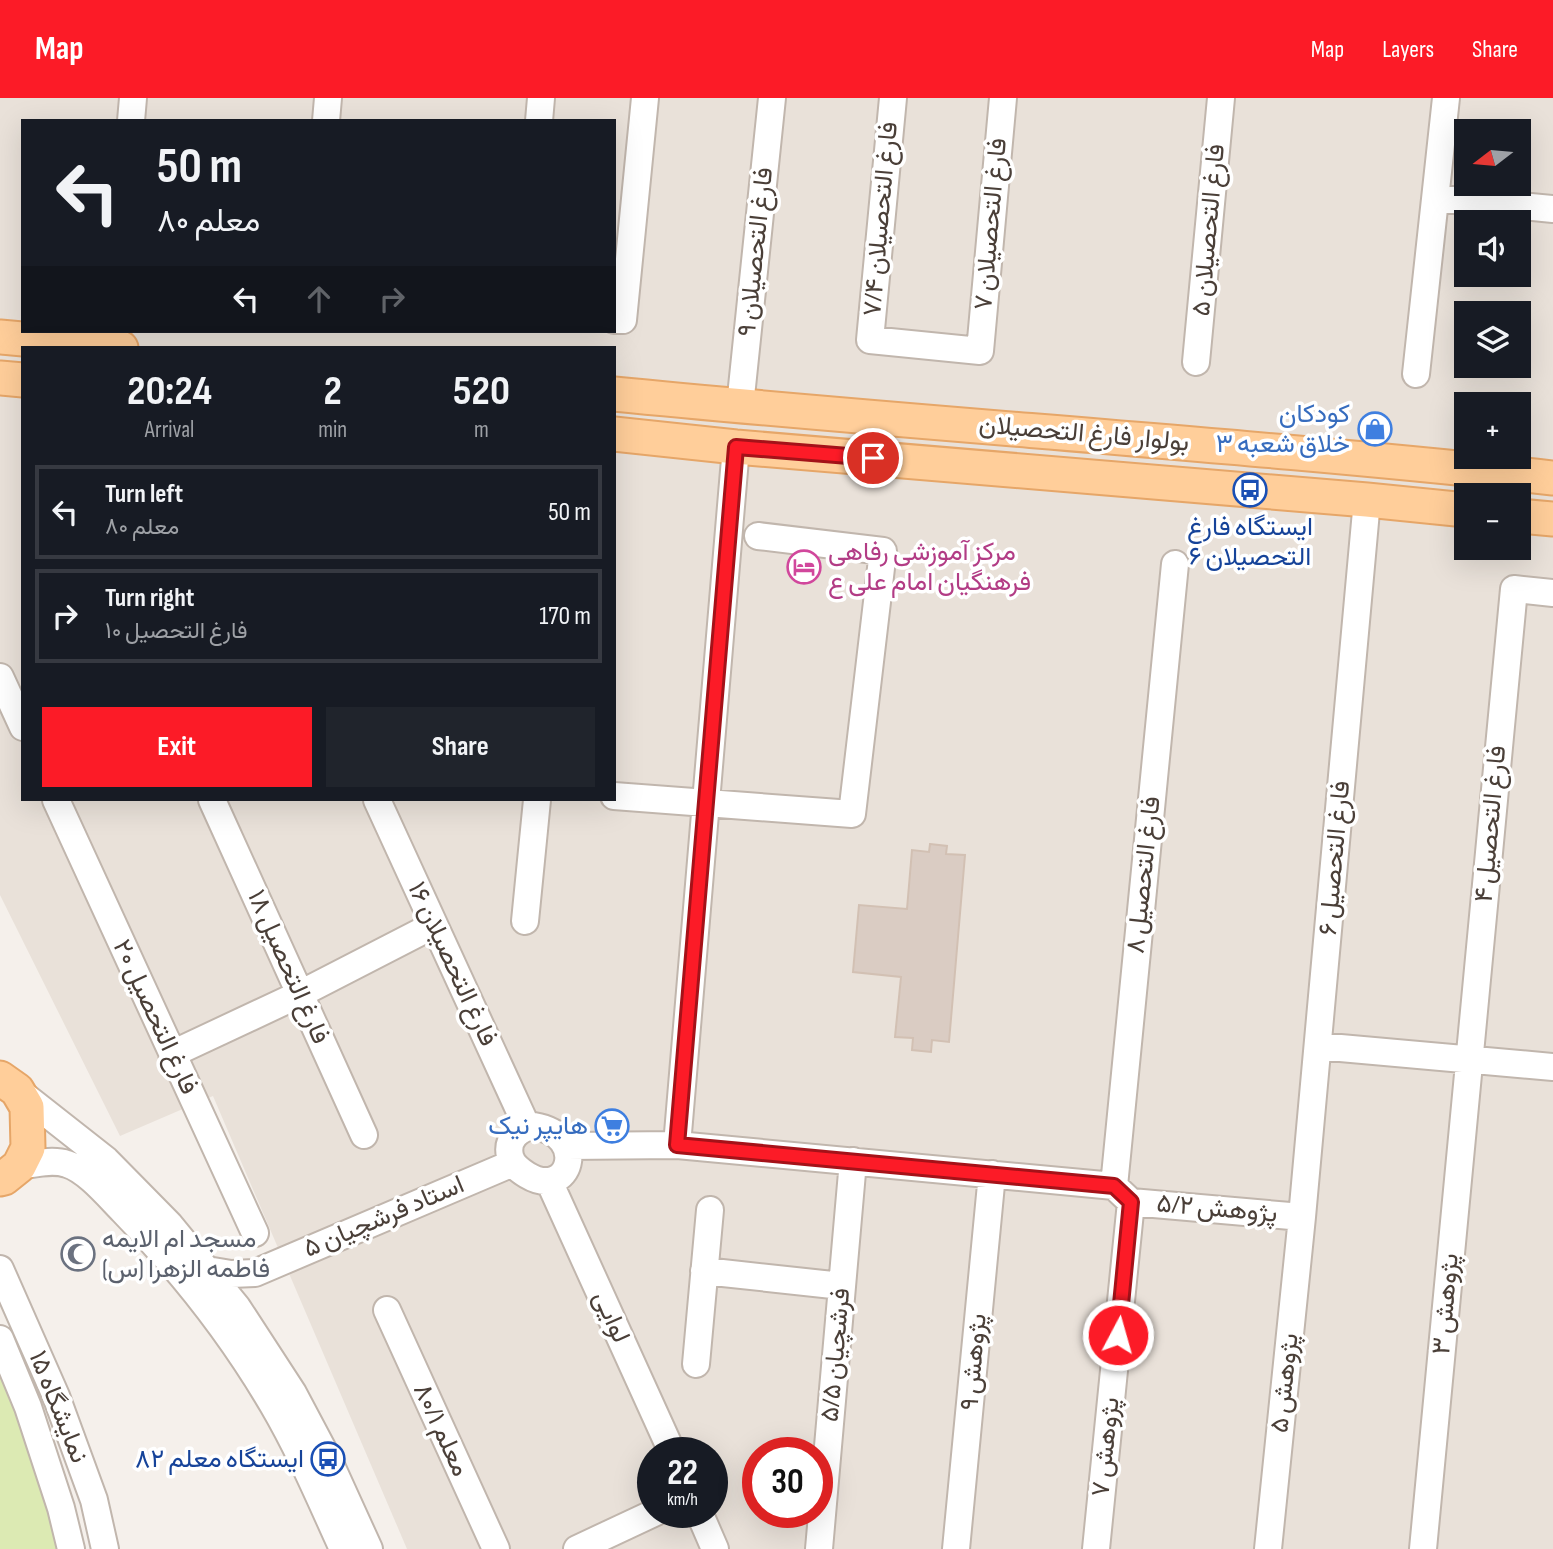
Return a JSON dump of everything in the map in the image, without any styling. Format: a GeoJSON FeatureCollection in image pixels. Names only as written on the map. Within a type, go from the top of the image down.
{"type":"FeatureCollection","features":[{"type":"Feature","properties":{"kind":"main road"},"geometry":{"type":"LineString","coordinates":[[0,337],[99,346]]}},
{"type":"Feature","properties":{"kind":"main road"},"geometry":{"type":"LineString","coordinates":[[0,378],[21,380]]}},
{"type":"Feature","properties":{"kind":"main road","name":"بولوار فارغ التحصیلان"},"geometry":{"type":"LineString","coordinates":[[616,394],[1384,460],[1553,478]]}},
{"type":"Feature","properties":{"kind":"main road"},"geometry":{"type":"LineString","coordinates":[[736,447],[740,406]]}},
{"type":"Feature","properties":{"kind":"main road","name":"بولوار فارغ التحصیلان"},"geometry":{"type":"LineString","coordinates":[[616,434],[1454,509]]}},
{"type":"Feature","properties":{"kind":"main road"},"geometry":{"type":"LineString","coordinates":[[1531,517],[1553,519]]}},
{"type":"Feature","properties":{"kind":"main road"},"geometry":{"type":"LineString","coordinates":[[5,1080],[27,1107],[28,1148],[6,1178]]}},
{"type":"Feature","properties":{"kind":"street"},"geometry":{"type":"LineString","coordinates":[[131,119],[133,98]]}},
{"type":"Feature","properties":{"kind":"street"},"geometry":{"type":"LineString","coordinates":[[326,119],[328,98]]}},
{"type":"Feature","properties":{"kind":"street"},"geometry":{"type":"LineString","coordinates":[[539,119],[541,98]]}},
{"type":"Feature","properties":{"kind":"street"},"geometry":{"type":"LineString","coordinates":[[619,320],[645,98]]}},
{"type":"Feature","properties":{"kind":"street","name":"فارغ التحصیلان ۹"},"geometry":{"type":"LineString","coordinates":[[740,406],[772,98]]}},
{"type":"Feature","properties":{"kind":"street","name":"فارغ التحصیلان ۷/۴"},"geometry":{"type":"LineString","coordinates":[[893,98],[870,340],[980,351]]}},
{"type":"Feature","properties":{"kind":"street","name":"فارغ التحصیلان ۷"},"geometry":{"type":"LineString","coordinates":[[980,351],[1003,98]]}},
{"type":"Feature","properties":{"kind":"street","name":"فارغ التحصیلان ۵"},"geometry":{"type":"LineString","coordinates":[[1196,362],[1221,98]]}},
{"type":"Feature","properties":{"kind":"street"},"geometry":{"type":"LineString","coordinates":[[1416,373],[1446,98]]}},
{"type":"Feature","properties":{"kind":"street"},"geometry":{"type":"LineString","coordinates":[[1436,198],[1553,209]]}},
{"type":"Feature","properties":{"kind":"street"},"geometry":{"type":"LineString","coordinates":[[677,1145],[736,447]]}},
{"type":"Feature","properties":{"kind":"street","name":"فارغ التحصیل ۶"},"geometry":{"type":"LineString","coordinates":[[1302,1217],[1367,500]]}},
{"type":"Feature","properties":{"kind":"street"},"geometry":{"type":"LineString","coordinates":[[616,796],[852,814],[883,551],[758,536]]}},
{"type":"Feature","properties":{"kind":"street","name":"فارغ التحصیل ۸"},"geometry":{"type":"LineString","coordinates":[[1122,1194],[1175,564]]}},
{"type":"Feature","properties":{"kind":"street","name":"فارغ التحصیل ۴"},"geometry":{"type":"LineString","coordinates":[[1469,1059],[1514,589],[1553,593]]}},
{"type":"Feature","properties":{"kind":"street"},"geometry":{"type":"LineString","coordinates":[[10,684],[21,720]]}},
{"type":"Feature","properties":{"kind":"street","name":"فارغ التحصیل ۲۰"},"geometry":{"type":"LineString","coordinates":[[56,801],[255,1233]]}},
{"type":"Feature","properties":{"kind":"street","name":"فارغ التحصیل ۱۸"},"geometry":{"type":"LineString","coordinates":[[212,801],[364,1135]]}},
{"type":"Feature","properties":{"kind":"street"},"geometry":{"type":"LineString","coordinates":[[525,921],[537,801]]}},
{"type":"Feature","properties":{"kind":"street","name":"فارغ التحصیلان ۱۶"},"geometry":{"type":"LineString","coordinates":[[382,805],[527,1127]]}},
{"type":"Feature","properties":{"kind":"street"},"geometry":{"type":"LineString","coordinates":[[172,1054],[300,994],[434,925]]}},
{"type":"Feature","properties":{"kind":"street"},"geometry":{"type":"LineString","coordinates":[[1318,1046],[1553,1067]]}},
{"type":"Feature","properties":{"kind":"street","name":"پژوهش ۳"},"geometry":{"type":"LineString","coordinates":[[1423,1549],[1469,1059]]}},
{"type":"Feature","properties":{"kind":"street"},"geometry":{"type":"LineString","coordinates":[[5,1080],[106,1160],[169,1224],[237,1307],[293,1393],[328,1459],[369,1549]]}},
{"type":"Feature","properties":{"kind":"street"},"geometry":{"type":"LineString","coordinates":[[527,1127],[541,1128],[562,1139],[567,1146],[569,1161],[566,1169],[556,1179],[549,1181],[536,1180],[517,1169],[510,1156],[511,1141],[527,1127]]}},
{"type":"Feature","properties":{"kind":"street","name":"پژوهش ۵/۲"},"geometry":{"type":"LineString","coordinates":[[567,1146],[677,1145],[992,1174],[1302,1217]]}},
{"type":"Feature","properties":{"kind":"street","name":"فرشچیان ۵/۵"},"geometry":{"type":"LineString","coordinates":[[819,1549],[853,1161]]}},
{"type":"Feature","properties":{"kind":"street"},"geometry":{"type":"LineString","coordinates":[[6,1178],[45,1162],[67,1164],[90,1178],[151,1240],[218,1321],[273,1405],[307,1470],[343,1549]]}},
{"type":"Feature","properties":{"kind":"street","name":"استاد فرشچیان ۵"},"geometry":{"type":"LineString","coordinates":[[207,1270],[231,1275],[256,1273],[513,1163]]}},
{"type":"Feature","properties":{"kind":"street","name":"پژوهش ۹"},"geometry":{"type":"LineString","coordinates":[[956,1549],[992,1174]]}},
{"type":"Feature","properties":{"kind":"street","name":"لوایی"},"geometry":{"type":"LineString","coordinates":[[549,1181],[665,1437]]}},
{"type":"Feature","properties":{"kind":"street","name":"پژوهش ۷"},"geometry":{"type":"LineString","coordinates":[[1096,1549],[1122,1194]]}},
{"type":"Feature","properties":{"kind":"street"},"geometry":{"type":"LineString","coordinates":[[696,1364],[710,1210]]}},
{"type":"Feature","properties":{"kind":"street","name":"پژوهش ۵"},"geometry":{"type":"LineString","coordinates":[[1268,1549],[1302,1217]]}},
{"type":"Feature","properties":{"kind":"street","name":"نمایشگاه ۱۵"},"geometry":{"type":"LineString","coordinates":[[0,1269],[55,1396],[94,1500],[105,1549]]}},
{"type":"Feature","properties":{"kind":"street"},"geometry":{"type":"LineString","coordinates":[[704,1271],[842,1286]]}},
{"type":"Feature","properties":{"kind":"street"},"geometry":{"type":"LineString","coordinates":[[237,1307],[243,1289],[256,1273]]}},
{"type":"Feature","properties":{"kind":"street","name":"معلم ۸۰/۱"},"geometry":{"type":"LineString","coordinates":[[387,1310],[496,1549]]}},
{"type":"Feature","properties":{"kind":"street","name":"نمایشگاه ۱۵"},"geometry":{"type":"LineString","coordinates":[[0,1339],[28,1407],[61,1508],[71,1549]]}},
{"type":"Feature","properties":{"kind":"street"},"geometry":{"type":"LineString","coordinates":[[577,1549],[637,1521]]}},
{"type":"Feature","properties":{"kind":"street"},"geometry":{"type":"LineString","coordinates":[[705,1528],[715,1549]]}},
{"type":"Feature","properties":{"kind":"shaded area"},"geometry":{"type":"Polygon","coordinates":[[[0,98],[1553,98],[1553,1549],[407,1549],[213,1096],[120,1136],[0,895],[0,98]]]}},
{"type":"Feature","properties":{"kind":"green space"},"geometry":{"type":"Polygon","coordinates":[[[0,1367],[52,1505],[62,1549],[0,1549],[0,1367]]]}},
{"type":"Feature","properties":{"kind":"building"},"geometry":{"type":"Polygon","coordinates":[[[930,844],[947,846],[946,854],[965,855],[949,1042],[932,1040],[931,1052],[912,1050],[913,1038],[895,1037],[901,977],[853,972],[859,905],[907,909],[912,850],[929,852],[930,844]]]}},
{"type":"Feature","properties":{"kind":"place","name":"کودکان خلاق شعبه ۳"},"geometry":{"type":"Point","coordinates":[1375,429]}},
{"type":"Feature","properties":{"kind":"place","name":"ایستگاه فارغ التحصیلان ۶"},"geometry":{"type":"Point","coordinates":[1250,490]}},
{"type":"Feature","properties":{"kind":"place","name":"مرکز آموزشی رفاهی فرهنگیان امام علی ع"},"geometry":{"type":"Point","coordinates":[804,567]}},
{"type":"Feature","properties":{"kind":"place","name":"هایپر نیک"},"geometry":{"type":"Point","coordinates":[612,1126]}},
{"type":"Feature","properties":{"kind":"place","name":"مسجد ام الایمه فاطمه الزهرا (س)"},"geometry":{"type":"Point","coordinates":[78,1254]}},
{"type":"Feature","properties":{"kind":"place","name":"ایستگاه معلم ۸۲"},"geometry":{"type":"Point","coordinates":[328,1459]}},
{"type":"Feature","properties":{"kind":"route"},"geometry":{"type":"LineString","coordinates":[[873,458],[736,447],[677,1145],[1114,1186],[1131,1202],[1118,1335]]}}]}
